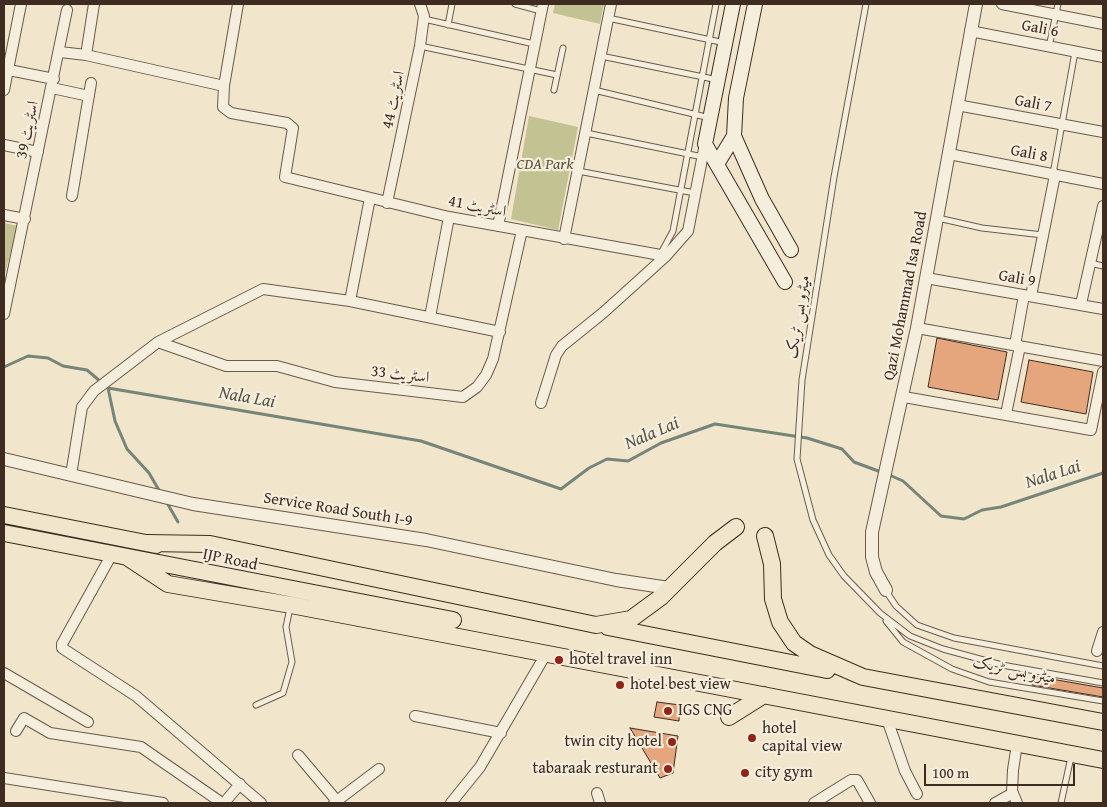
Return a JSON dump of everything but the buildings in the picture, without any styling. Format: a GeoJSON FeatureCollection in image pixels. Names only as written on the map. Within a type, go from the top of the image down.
{"type":"FeatureCollection","features":[{"type":"Feature","properties":{"kind":"highway","name":"IJP Road"},"geometry":{"type":"LineString","coordinates":[[4,515],[147,543],[454,613],[119,556],[4,534]]}},
{"type":"Feature","properties":{"kind":"highway"},"geometry":{"type":"LineString","coordinates":[[596,625],[631,619],[660,597],[715,543],[736,527]]}},
{"type":"Feature","properties":{"kind":"highway"},"geometry":{"type":"LineString","coordinates":[[765,536],[772,564],[773,599],[780,622],[794,643],[810,654],[863,677]]}},
{"type":"Feature","properties":{"kind":"highway"},"geometry":{"type":"LineString","coordinates":[[147,543],[210,544],[596,625],[1103,722]]}},
{"type":"Feature","properties":{"kind":"highway"},"geometry":{"type":"LineString","coordinates":[[119,556],[168,584],[291,605],[1103,760]]}},
{"type":"Feature","properties":{"kind":"highway"},"geometry":{"type":"LineString","coordinates":[[729,717],[764,696]]}},
{"type":"Feature","properties":{"kind":"main road"},"geometry":{"type":"LineString","coordinates":[[732,4],[704,150],[717,164],[785,282]]}},
{"type":"Feature","properties":{"kind":"main road"},"geometry":{"type":"LineString","coordinates":[[755,4],[736,98],[734,136],[762,200],[792,250]]}},
{"type":"Feature","properties":{"kind":"main road"},"geometry":{"type":"LineString","coordinates":[[717,164],[734,136]]}},
{"type":"Feature","properties":{"kind":"street"},"geometry":{"type":"LineString","coordinates":[[4,90],[6,69],[21,4]]}},
{"type":"Feature","properties":{"kind":"street"},"geometry":{"type":"LineString","coordinates":[[86,55],[94,4]]}},
{"type":"Feature","properties":{"kind":"street"},"geometry":{"type":"LineString","coordinates":[[60,52],[86,55],[224,86],[238,4]]}},
{"type":"Feature","properties":{"kind":"street","name":"اسٹریٹ 44"},"geometry":{"type":"LineString","coordinates":[[388,203],[420,46],[423,19],[420,4]]}},
{"type":"Feature","properties":{"kind":"street"},"geometry":{"type":"LineString","coordinates":[[564,239],[611,4]]}},
{"type":"Feature","properties":{"kind":"street","name":"Qazi Mohammad Isa Road"},"geometry":{"type":"LineString","coordinates":[[886,590],[876,572],[872,557],[872,532],[898,413],[904,396],[976,4]]}},
{"type":"Feature","properties":{"kind":"street"},"geometry":{"type":"LineString","coordinates":[[1002,4],[1057,9],[1103,24]]}},
{"type":"Feature","properties":{"kind":"street"},"geometry":{"type":"LineString","coordinates":[[498,226],[542,7]]}},
{"type":"Feature","properties":{"kind":"street","name":"اسٹریٹ 39"},"geometry":{"type":"LineString","coordinates":[[4,314],[68,10]]}},
{"type":"Feature","properties":{"kind":"street","name":"Gali 6"},"geometry":{"type":"LineString","coordinates":[[970,31],[1103,57]]}},
{"type":"Feature","properties":{"kind":"street"},"geometry":{"type":"LineString","coordinates":[[6,69],[89,96]]}},
{"type":"Feature","properties":{"kind":"street"},"geometry":{"type":"LineString","coordinates":[[72,196],[91,83]]}},
{"type":"Feature","properties":{"kind":"street","name":"اسٹریٹ 41"},"geometry":{"type":"LineString","coordinates":[[224,86],[223,107],[227,111],[287,123],[293,128],[285,177],[449,217],[564,239],[663,255]]}},
{"type":"Feature","properties":{"kind":"street","name":"Gali 7"},"geometry":{"type":"LineString","coordinates":[[957,105],[1103,132]]}},
{"type":"Feature","properties":{"kind":"street"},"geometry":{"type":"LineString","coordinates":[[4,145],[38,152]]}},
{"type":"Feature","properties":{"kind":"street"},"geometry":{"type":"LineString","coordinates":[[541,403],[556,355],[562,346],[604,312],[688,231],[704,150]]}},
{"type":"Feature","properties":{"kind":"street","name":"Gali 8"},"geometry":{"type":"LineString","coordinates":[[949,154],[1103,184]]}},
{"type":"Feature","properties":{"kind":"street"},"geometry":{"type":"LineString","coordinates":[[1006,414],[1017,346],[1043,235],[1054,175]]}},
{"type":"Feature","properties":{"kind":"street"},"geometry":{"type":"LineString","coordinates":[[350,301],[370,198]]}},
{"type":"Feature","properties":{"kind":"street"},"geometry":{"type":"LineString","coordinates":[[1081,304],[1103,206]]}},
{"type":"Feature","properties":{"kind":"street"},"geometry":{"type":"LineString","coordinates":[[4,215],[25,219]]}},
{"type":"Feature","properties":{"kind":"street"},"geometry":{"type":"LineString","coordinates":[[430,317],[449,217]]}},
{"type":"Feature","properties":{"kind":"street","name":"اسٹریٹ 33"},"geometry":{"type":"LineString","coordinates":[[158,342],[226,366],[277,366],[335,382],[463,397],[477,386],[486,374],[493,359],[522,230]]}},
{"type":"Feature","properties":{"kind":"street","name":"Gali 9"},"geometry":{"type":"LineString","coordinates":[[926,278],[1103,309]]}},
{"type":"Feature","properties":{"kind":"street"},"geometry":{"type":"LineString","coordinates":[[71,475],[82,407],[94,391],[158,342],[263,288],[350,301],[500,332]]}},
{"type":"Feature","properties":{"kind":"street"},"geometry":{"type":"LineString","coordinates":[[917,328],[1103,361]]}},
{"type":"Feature","properties":{"kind":"street"},"geometry":{"type":"LineString","coordinates":[[904,396],[1091,430],[1101,393],[1103,372]]}},
{"type":"Feature","properties":{"kind":"street","name":"Service Road South I-9"},"geometry":{"type":"LineString","coordinates":[[4,460],[193,504],[426,540],[616,580],[669,588]]}},
{"type":"Feature","properties":{"kind":"street"},"geometry":{"type":"LineString","coordinates":[[119,556],[62,644],[62,648],[136,696],[261,803]]}},
{"type":"Feature","properties":{"kind":"street"},"geometry":{"type":"LineString","coordinates":[[1097,651],[1103,632]]}},
{"type":"Feature","properties":{"kind":"street"},"geometry":{"type":"LineString","coordinates":[[451,803],[480,767],[546,654]]}},
{"type":"Feature","properties":{"kind":"street"},"geometry":{"type":"LineString","coordinates":[[4,673],[88,722]]}},
{"type":"Feature","properties":{"kind":"street"},"geometry":{"type":"LineString","coordinates":[[415,716],[501,733]]}},
{"type":"Feature","properties":{"kind":"street"},"geometry":{"type":"LineString","coordinates":[[16,731],[24,718],[50,733],[141,748],[223,803],[240,784]]}},
{"type":"Feature","properties":{"kind":"street"},"geometry":{"type":"LineString","coordinates":[[887,719],[905,771],[916,794]]}},
{"type":"Feature","properties":{"kind":"street"},"geometry":{"type":"LineString","coordinates":[[1016,803],[1013,793],[1013,770],[1017,744]]}},
{"type":"Feature","properties":{"kind":"street"},"geometry":{"type":"LineString","coordinates":[[298,755],[336,802],[379,769]]}},
{"type":"Feature","properties":{"kind":"street"},"geometry":{"type":"LineString","coordinates":[[4,778],[163,803]]}},
{"type":"Feature","properties":{"kind":"street"},"geometry":{"type":"LineString","coordinates":[[814,803],[851,780],[856,780],[870,803]]}},
{"type":"Feature","properties":{"kind":"street"},"geometry":{"type":"LineString","coordinates":[[597,793],[600,803]]}},
{"type":"Feature","properties":{"kind":"street"},"geometry":{"type":"LineString","coordinates":[[995,803],[1013,793]]}},
{"type":"Feature","properties":{"kind":"lane"},"geometry":{"type":"LineString","coordinates":[[448,25],[452,4]]}},
{"type":"Feature","properties":{"kind":"lane"},"geometry":{"type":"LineString","coordinates":[[515,4],[542,7]]}},
{"type":"Feature","properties":{"kind":"lane"},"geometry":{"type":"LineString","coordinates":[[663,255],[671,239],[716,4]]}},
{"type":"Feature","properties":{"kind":"lane","name":"میٹرو بس ٹریک"},"geometry":{"type":"LineString","coordinates":[[866,4],[834,177],[802,380],[797,459],[813,520],[829,555],[858,593],[910,636],[943,649],[1002,664],[1103,684]]}},
{"type":"Feature","properties":{"kind":"lane"},"geometry":{"type":"LineString","coordinates":[[1049,46],[1057,9]]}},
{"type":"Feature","properties":{"kind":"lane"},"geometry":{"type":"LineString","coordinates":[[608,18],[725,43]]}},
{"type":"Feature","properties":{"kind":"lane"},"geometry":{"type":"LineString","coordinates":[[423,19],[534,44]]}},
{"type":"Feature","properties":{"kind":"lane"},"geometry":{"type":"LineString","coordinates":[[420,46],[557,75]]}},
{"type":"Feature","properties":{"kind":"lane"},"geometry":{"type":"LineString","coordinates":[[554,90],[563,48]]}},
{"type":"Feature","properties":{"kind":"lane"},"geometry":{"type":"LineString","coordinates":[[1054,175],[1061,124],[1075,52]]}},
{"type":"Feature","properties":{"kind":"lane"},"geometry":{"type":"LineString","coordinates":[[601,56],[718,80]]}},
{"type":"Feature","properties":{"kind":"lane"},"geometry":{"type":"LineString","coordinates":[[594,90],[710,118]]}},
{"type":"Feature","properties":{"kind":"lane"},"geometry":{"type":"LineString","coordinates":[[586,133],[687,154],[704,150]]}},
{"type":"Feature","properties":{"kind":"lane"},"geometry":{"type":"LineString","coordinates":[[578,171],[696,193]]}},
{"type":"Feature","properties":{"kind":"lane"},"geometry":{"type":"LineString","coordinates":[[937,218],[982,228],[1043,235]]}},
{"type":"Feature","properties":{"kind":"lane"},"geometry":{"type":"LineString","coordinates":[[1090,263],[1103,266]]}},
{"type":"Feature","properties":{"kind":"lane"},"geometry":{"type":"LineString","coordinates":[[886,590],[896,606],[917,625],[954,638],[1103,666]]}},
{"type":"Feature","properties":{"kind":"lane"},"geometry":{"type":"LineString","coordinates":[[256,705],[283,692],[292,662],[286,627],[291,605]]}},
{"type":"Feature","properties":{"kind":"lane","name":"میٹرو بس ٹریک"},"geometry":{"type":"LineString","coordinates":[[880,613],[903,642],[952,669],[989,682],[1103,701]]}},
{"type":"Feature","properties":{"kind":"lane"},"geometry":{"type":"LineString","coordinates":[[1061,803],[1072,754]]}},
{"type":"Feature","properties":{"kind":"green space"},"geometry":{"type":"Polygon","coordinates":[[[555,4],[604,4],[600,24],[553,13],[555,4]]]}},
{"type":"Feature","properties":{"kind":"green space","name":"CDA Park"},"geometry":{"type":"Polygon","coordinates":[[[529,116],[578,127],[558,230],[511,219],[529,116]]]}},
{"type":"Feature","properties":{"kind":"green space"},"geometry":{"type":"Polygon","coordinates":[[[4,223],[18,226],[4,277],[4,223]]]}},
{"type":"Feature","properties":{"kind":"waterway","name":"Nala Lai"},"geometry":{"type":"LineString","coordinates":[[4,367],[28,356],[48,358],[63,366],[87,370],[101,382]]}},
{"type":"Feature","properties":{"kind":"waterway","name":"Nala Lai"},"geometry":{"type":"LineString","coordinates":[[105,386],[421,441],[561,489],[589,468],[607,459],[628,461],[661,443],[715,424],[807,438],[842,449],[854,462],[881,472]]}},
{"type":"Feature","properties":{"kind":"waterway","name":"Nala Lai"},"geometry":{"type":"LineString","coordinates":[[108,388],[115,421],[127,449],[149,473],[160,492]]}},
{"type":"Feature","properties":{"kind":"waterway","name":"Nala Lai"},"geometry":{"type":"LineString","coordinates":[[887,474],[903,481],[941,516],[964,519],[982,510],[1001,507],[1103,473]]}},
{"type":"Feature","properties":{"kind":"waterway","name":"Nala Lai"},"geometry":{"type":"LineString","coordinates":[[166,501],[178,522]]}},
{"type":"Feature","properties":{"kind":"place","name":"hotel travel inn"},"geometry":{"type":"Point","coordinates":[559,660]}},
{"type":"Feature","properties":{"kind":"place","name":"hotel best view"},"geometry":{"type":"Point","coordinates":[620,685]}},
{"type":"Feature","properties":{"kind":"place","name":"IGS CNG"},"geometry":{"type":"Point","coordinates":[668,711]}},
{"type":"Feature","properties":{"kind":"place","name":"hotel capital view"},"geometry":{"type":"Point","coordinates":[752,738]}},
{"type":"Feature","properties":{"kind":"place","name":"twin city hotel"},"geometry":{"type":"Point","coordinates":[672,742]}},
{"type":"Feature","properties":{"kind":"place","name":"tabaraak resturant"},"geometry":{"type":"Point","coordinates":[668,769]}},
{"type":"Feature","properties":{"kind":"place","name":"city gym"},"geometry":{"type":"Point","coordinates":[745,773]}}]}
